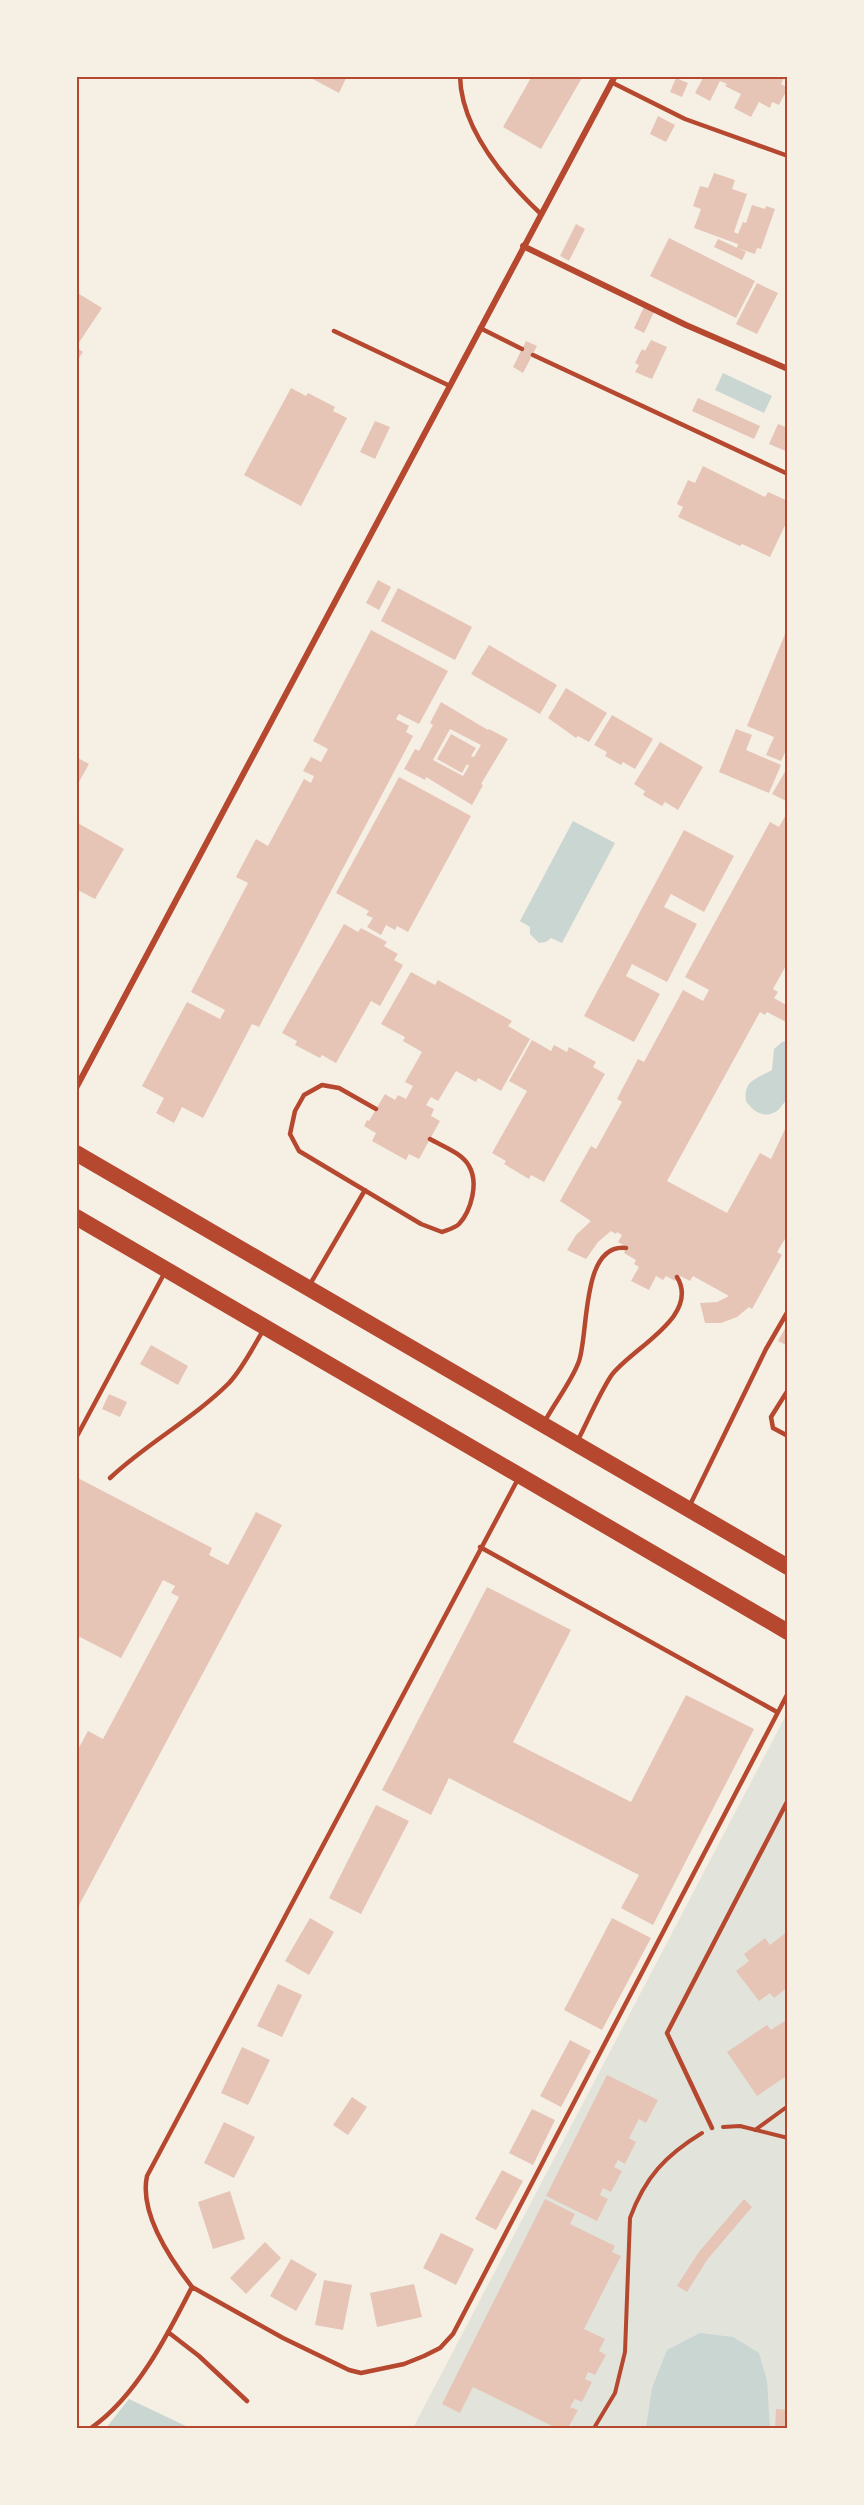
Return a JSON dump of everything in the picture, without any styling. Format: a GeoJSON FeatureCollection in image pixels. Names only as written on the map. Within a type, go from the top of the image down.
{"type":"FeatureCollection","features":[{"type":"Feature","properties":{"kind":"highway"},"geometry":{"type":"LineString","coordinates":[[76,1153],[788,1567]]}},
{"type":"Feature","properties":{"kind":"highway"},"geometry":{"type":"LineString","coordinates":[[76,1216],[788,1632]]}},
{"type":"Feature","properties":{"kind":"street"},"geometry":{"type":"LineString","coordinates":[[76,1088],[613,80]]}},
{"type":"Feature","properties":{"kind":"street"},"geometry":{"type":"LineString","coordinates":[[523,246],[686,325],[788,369]]}},
{"type":"Feature","properties":{"kind":"lane"},"geometry":{"type":"LineString","coordinates":[[460,76],[468,114],[480,139],[518,192],[541,214]]}},
{"type":"Feature","properties":{"kind":"lane"},"geometry":{"type":"LineString","coordinates":[[613,80],[685,119],[788,156]]}},
{"type":"Feature","properties":{"kind":"lane"},"geometry":{"type":"LineString","coordinates":[[480,328],[522,350]]}},
{"type":"Feature","properties":{"kind":"lane"},"geometry":{"type":"LineString","coordinates":[[334,331],[450,386]]}},
{"type":"Feature","properties":{"kind":"lane"},"geometry":{"type":"LineString","coordinates":[[533,355],[788,474]]}},
{"type":"Feature","properties":{"kind":"lane"},"geometry":{"type":"LineString","coordinates":[[376,1109],[339,1088],[322,1085],[303,1095],[295,1111],[290,1134],[299,1151],[421,1224],[442,1232],[457,1226],[469,1210],[474,1182],[470,1166],[460,1157],[430,1139]]}},
{"type":"Feature","properties":{"kind":"lane"},"geometry":{"type":"LineString","coordinates":[[308,1288],[365,1190]]}},
{"type":"Feature","properties":{"kind":"lane"},"geometry":{"type":"LineString","coordinates":[[543,1425],[579,1361],[587,1318],[591,1277],[604,1254],[619,1247],[626,1248]]}},
{"type":"Feature","properties":{"kind":"lane"},"geometry":{"type":"LineString","coordinates":[[76,1438],[166,1269]]}},
{"type":"Feature","properties":{"kind":"lane"},"geometry":{"type":"LineString","coordinates":[[576,1444],[611,1376],[631,1355],[667,1327],[681,1304],[681,1284],[677,1277]]}},
{"type":"Feature","properties":{"kind":"lane"},"geometry":{"type":"LineString","coordinates":[[687,1509],[766,1349],[788,1311]]}},
{"type":"Feature","properties":{"kind":"lane"},"geometry":{"type":"LineString","coordinates":[[110,1478],[132,1457],[166,1436],[229,1383],[265,1327]]}},
{"type":"Feature","properties":{"kind":"lane"},"geometry":{"type":"LineString","coordinates":[[788,1390],[771,1417],[773,1428],[788,1436]]}},
{"type":"Feature","properties":{"kind":"lane"},"geometry":{"type":"LineString","coordinates":[[520,1476],[480,1547],[147,2176],[146,2199],[158,2232],[171,2260],[192,2288],[283,2338],[349,2370],[361,2373],[404,2364],[440,2348],[453,2334],[788,1693]]}},
{"type":"Feature","properties":{"kind":"lane"},"geometry":{"type":"LineString","coordinates":[[480,1547],[777,1712]]}},
{"type":"Feature","properties":{"kind":"lane"},"geometry":{"type":"LineString","coordinates":[[712,2128],[667,2033],[788,1800]]}},
{"type":"Feature","properties":{"kind":"lane"},"geometry":{"type":"LineString","coordinates":[[90,2428],[107,2417],[133,2387],[168,2332],[192,2288]]}},
{"type":"Feature","properties":{"kind":"lane"},"geometry":{"type":"LineString","coordinates":[[168,2332],[199,2356],[247,2401]]}},
{"type":"Feature","properties":{"kind":"path"},"geometry":{"type":"LineString","coordinates":[[755,2130],[788,2106]]}},
{"type":"Feature","properties":{"kind":"path"},"geometry":{"type":"LineString","coordinates":[[594,2428],[615,2393],[625,2352],[630,2218],[637,2200],[663,2162],[676,2149],[712,2128],[740,2126],[788,2138]]}},
{"type":"Feature","properties":{"kind":"shaded area"},"geometry":{"type":"Polygon","coordinates":[[[723,373],[772,396],[764,413],[715,390],[723,373]]]}},
{"type":"Feature","properties":{"kind":"shaded area"},"geometry":{"type":"Polygon","coordinates":[[[573,821],[615,843],[562,943],[551,938],[539,943],[530,934],[530,927],[520,921],[573,821]]]}},
{"type":"Feature","properties":{"kind":"shaded area"},"geometry":{"type":"Polygon","coordinates":[[[787,1041],[787,1100],[773,1113],[760,1113],[746,1101],[747,1089],[752,1081],[772,1070],[774,1049],[787,1041]]]}},
{"type":"Feature","properties":{"kind":"shaded area"},"geometry":{"type":"Polygon","coordinates":[[[785,1717],[788,1719],[787,2428],[413,2428],[785,1717]]]}},
{"type":"Feature","properties":{"kind":"shaded area"},"geometry":{"type":"Polygon","coordinates":[[[700,2333],[733,2337],[759,2353],[767,2381],[770,2428],[646,2428],[652,2388],[667,2350],[700,2333]]]}},
{"type":"Feature","properties":{"kind":"shaded area"},"geometry":{"type":"Polygon","coordinates":[[[129,2399],[190,2428],[106,2428],[129,2399]]]}},
{"type":"Feature","properties":{"kind":"building"},"geometry":{"type":"Polygon","coordinates":[[[307,76],[347,76],[339,93],[307,76]]]}},
{"type":"Feature","properties":{"kind":"building"},"geometry":{"type":"Polygon","coordinates":[[[532,76],[583,76],[541,149],[503,127],[532,76]]]}},
{"type":"Feature","properties":{"kind":"building"},"geometry":{"type":"Polygon","coordinates":[[[704,76],[785,76],[781,84],[788,88],[779,105],[772,102],[770,108],[759,102],[751,117],[734,108],[741,94],[720,81],[710,101],[695,93],[704,76]]]}},
{"type":"Feature","properties":{"kind":"building"},"geometry":{"type":"Polygon","coordinates":[[[676,78],[688,83],[682,97],[670,92],[676,78]]]}},
{"type":"Feature","properties":{"kind":"building"},"geometry":{"type":"Polygon","coordinates":[[[658,116],[675,125],[666,142],[650,134],[658,116]]]}},
{"type":"Feature","properties":{"kind":"building"},"geometry":{"type":"Polygon","coordinates":[[[714,173],[735,180],[732,189],[747,194],[734,232],[738,234],[743,222],[746,223],[752,205],[775,209],[761,249],[757,248],[755,254],[737,248],[738,244],[694,228],[701,209],[693,206],[700,186],[708,188],[714,173]]]}},
{"type":"Feature","properties":{"kind":"building"},"geometry":{"type":"Polygon","coordinates":[[[576,224],[585,229],[569,261],[560,256],[576,224]]]}},
{"type":"Feature","properties":{"kind":"building"},"geometry":{"type":"Polygon","coordinates":[[[669,238],[755,281],[736,318],[650,276],[669,238]]]}},
{"type":"Feature","properties":{"kind":"building"},"geometry":{"type":"Polygon","coordinates":[[[718,239],[746,252],[742,260],[714,247],[718,239]]]}},
{"type":"Feature","properties":{"kind":"building"},"geometry":{"type":"Polygon","coordinates":[[[757,283],[778,293],[757,334],[736,324],[757,283]]]}},
{"type":"Feature","properties":{"kind":"building"},"geometry":{"type":"Polygon","coordinates":[[[76,292],[102,308],[76,347],[76,292]]]}},
{"type":"Feature","properties":{"kind":"building"},"geometry":{"type":"Polygon","coordinates":[[[644,307],[654,312],[644,333],[634,328],[644,307]]]}},
{"type":"Feature","properties":{"kind":"building"},"geometry":{"type":"Polygon","coordinates":[[[651,340],[667,347],[652,379],[635,372],[639,365],[635,363],[642,349],[645,351],[651,340]]]}},
{"type":"Feature","properties":{"kind":"building"},"geometry":{"type":"Polygon","coordinates":[[[526,341],[537,346],[523,373],[513,367],[526,341]]]}},
{"type":"Feature","properties":{"kind":"building"},"geometry":{"type":"Polygon","coordinates":[[[76,347],[83,352],[76,362],[76,347]]]}},
{"type":"Feature","properties":{"kind":"building"},"geometry":{"type":"Polygon","coordinates":[[[291,388],[306,396],[308,393],[335,407],[333,411],[347,418],[301,506],[244,475],[291,388]]]}},
{"type":"Feature","properties":{"kind":"building"},"geometry":{"type":"Polygon","coordinates":[[[698,398],[760,426],[754,439],[692,411],[698,398]]]}},
{"type":"Feature","properties":{"kind":"building"},"geometry":{"type":"Polygon","coordinates":[[[375,421],[390,427],[375,459],[360,452],[375,421]]]}},
{"type":"Feature","properties":{"kind":"building"},"geometry":{"type":"Polygon","coordinates":[[[778,424],[788,428],[788,452],[769,444],[778,424]]]}},
{"type":"Feature","properties":{"kind":"building"},"geometry":{"type":"Polygon","coordinates":[[[703,466],[765,497],[768,492],[788,501],[788,519],[770,557],[742,544],[740,546],[678,517],[683,507],[677,504],[688,480],[695,483],[703,466]]]}},
{"type":"Feature","properties":{"kind":"building"},"geometry":{"type":"Polygon","coordinates":[[[378,580],[391,587],[379,610],[366,603],[378,580]]]}},
{"type":"Feature","properties":{"kind":"building"},"geometry":{"type":"Polygon","coordinates":[[[398,588],[472,627],[455,660],[381,621],[398,588]]]}},
{"type":"Feature","properties":{"kind":"building"},"geometry":{"type":"Polygon","coordinates":[[[788,627],[788,746],[781,761],[766,755],[774,737],[747,726],[788,627]]]}},
{"type":"Feature","properties":{"kind":"building"},"geometry":{"type":"Polygon","coordinates":[[[371,630],[448,671],[419,724],[399,714],[396,719],[409,726],[406,732],[413,736],[259,1027],[252,1024],[203,1118],[182,1107],[174,1123],[156,1113],[164,1098],[142,1086],[187,1002],[220,1019],[225,1010],[191,992],[248,883],[236,877],[256,839],[268,846],[304,779],[311,783],[314,776],[303,771],[311,757],[321,762],[328,749],[313,741],[371,630]]]}},
{"type":"Feature","properties":{"kind":"building"},"geometry":{"type":"Polygon","coordinates":[[[489,645],[557,685],[540,714],[471,674],[489,645]]]}},
{"type":"Feature","properties":{"kind":"building"},"geometry":{"type":"Polygon","coordinates":[[[566,688],[607,713],[589,742],[578,736],[576,738],[548,718],[566,688]]]}},
{"type":"Feature","properties":{"kind":"building"},"geometry":{"type":"Polygon","coordinates":[[[441,702],[508,739],[481,784],[483,785],[472,805],[426,777],[425,780],[404,769],[415,749],[419,751],[433,725],[430,723],[441,702]],[[450,729],[433,760],[463,776],[469,766],[467,764],[462,773],[437,759],[451,734],[476,748],[471,756],[474,757],[481,745],[450,729]]]}},
{"type":"Feature","properties":{"kind":"building"},"geometry":{"type":"Polygon","coordinates":[[[612,715],[653,739],[635,769],[623,762],[621,765],[605,756],[607,752],[594,745],[612,715]]]}},
{"type":"Feature","properties":{"kind":"building"},"geometry":{"type":"Polygon","coordinates":[[[736,729],[752,735],[746,750],[781,765],[769,793],[719,772],[736,729]]]}},
{"type":"Feature","properties":{"kind":"building"},"geometry":{"type":"Polygon","coordinates":[[[660,742],[703,767],[678,810],[665,802],[662,806],[643,795],[645,791],[634,784],[660,742]]]}},
{"type":"Feature","properties":{"kind":"building"},"geometry":{"type":"Polygon","coordinates":[[[76,757],[89,764],[76,787],[76,757]]]}},
{"type":"Feature","properties":{"kind":"building"},"geometry":{"type":"Polygon","coordinates":[[[786,770],[788,771],[788,802],[772,794],[786,770]]]}},
{"type":"Feature","properties":{"kind":"building"},"geometry":{"type":"Polygon","coordinates":[[[399,777],[471,816],[408,932],[397,926],[395,930],[386,925],[381,935],[367,927],[373,918],[366,915],[369,911],[336,893],[399,777]]]}},
{"type":"Feature","properties":{"kind":"building"},"geometry":{"type":"Polygon","coordinates":[[[788,811],[788,962],[773,989],[778,992],[774,998],[788,1006],[788,1023],[767,1012],[765,1015],[760,1012],[667,1181],[727,1213],[760,1153],[771,1159],[786,1127],[788,1234],[777,1252],[782,1255],[752,1309],[749,1307],[737,1317],[721,1323],[705,1323],[700,1303],[717,1302],[729,1296],[693,1276],[690,1281],[678,1275],[675,1281],[666,1276],[663,1280],[656,1276],[649,1290],[631,1281],[639,1267],[634,1264],[636,1260],[624,1253],[627,1247],[618,1242],[622,1235],[617,1232],[616,1234],[611,1231],[598,1242],[586,1259],[567,1250],[576,1235],[591,1221],[560,1201],[591,1146],[596,1149],[622,1102],[617,1099],[638,1059],[644,1062],[683,990],[703,1001],[709,990],[685,977],[770,822],[779,827],[788,811]]]}},
{"type":"Feature","properties":{"kind":"building"},"geometry":{"type":"Polygon","coordinates":[[[76,822],[124,849],[95,899],[76,889],[76,822]]]}},
{"type":"Feature","properties":{"kind":"building"},"geometry":{"type":"Polygon","coordinates":[[[684,830],[734,856],[704,912],[671,894],[664,907],[697,924],[667,982],[632,964],[626,976],[660,994],[634,1042],[584,1016],[684,830]]]}},
{"type":"Feature","properties":{"kind":"building"},"geometry":{"type":"Polygon","coordinates":[[[344,924],[358,932],[361,928],[387,942],[384,946],[398,954],[394,960],[403,965],[380,1006],[371,1001],[336,1063],[322,1055],[320,1058],[295,1045],[297,1041],[282,1033],[344,924]]]}},
{"type":"Feature","properties":{"kind":"building"},"geometry":{"type":"Polygon","coordinates":[[[411,972],[435,985],[438,980],[512,1021],[508,1026],[530,1039],[501,1091],[478,1078],[476,1082],[456,1071],[438,1101],[431,1097],[426,1105],[434,1109],[431,1116],[440,1121],[419,1159],[409,1154],[406,1160],[372,1141],[376,1133],[364,1126],[385,1094],[395,1100],[398,1095],[406,1099],[413,1086],[405,1082],[422,1052],[403,1041],[405,1037],[381,1024],[411,972]]]}},
{"type":"Feature","properties":{"kind":"building"},"geometry":{"type":"Polygon","coordinates":[[[532,1040],[551,1051],[554,1045],[567,1052],[569,1047],[596,1062],[593,1067],[605,1074],[544,1182],[531,1175],[529,1179],[504,1164],[506,1161],[492,1153],[527,1091],[509,1081],[532,1040]]]}},
{"type":"Feature","properties":{"kind":"building"},"geometry":{"type":"Polygon","coordinates":[[[788,1323],[788,1346],[778,1341],[788,1323]]]}},
{"type":"Feature","properties":{"kind":"building"},"geometry":{"type":"Polygon","coordinates":[[[151,1345],[188,1366],[178,1385],[140,1364],[151,1345]]]}},
{"type":"Feature","properties":{"kind":"building"},"geometry":{"type":"Polygon","coordinates":[[[109,1394],[127,1402],[120,1417],[102,1409],[109,1394]]]}},
{"type":"Feature","properties":{"kind":"building"},"geometry":{"type":"Polygon","coordinates":[[[76,1477],[212,1548],[209,1555],[228,1565],[256,1512],[282,1525],[76,1911],[76,1753],[88,1731],[103,1739],[179,1597],[171,1593],[175,1586],[163,1580],[121,1658],[76,1635],[76,1550],[79,1545],[76,1543],[76,1477]]]}},
{"type":"Feature","properties":{"kind":"building"},"geometry":{"type":"Polygon","coordinates":[[[487,1587],[571,1630],[513,1742],[631,1802],[686,1695],[754,1729],[653,1925],[621,1908],[639,1875],[449,1778],[431,1815],[382,1790],[487,1587]]]}},
{"type":"Feature","properties":{"kind":"building"},"geometry":{"type":"Polygon","coordinates":[[[376,1805],[409,1821],[361,1914],[329,1898],[376,1805]]]}},
{"type":"Feature","properties":{"kind":"building"},"geometry":{"type":"Polygon","coordinates":[[[310,1918],[334,1932],[309,1975],[285,1961],[310,1918]]]}},
{"type":"Feature","properties":{"kind":"building"},"geometry":{"type":"Polygon","coordinates":[[[612,1918],[651,1938],[602,2030],[564,2010],[612,1918]]]}},
{"type":"Feature","properties":{"kind":"building"},"geometry":{"type":"Polygon","coordinates":[[[788,1931],[788,1987],[774,1998],[770,1993],[759,2001],[736,1971],[749,1961],[744,1954],[765,1938],[770,1945],[788,1931]]]}},
{"type":"Feature","properties":{"kind":"building"},"geometry":{"type":"Polygon","coordinates":[[[278,1984],[302,1995],[282,2037],[257,2026],[278,1984]]]}},
{"type":"Feature","properties":{"kind":"building"},"geometry":{"type":"Polygon","coordinates":[[[788,2019],[788,2075],[757,2096],[727,2052],[767,2025],[771,2030],[788,2019]]]}},
{"type":"Feature","properties":{"kind":"building"},"geometry":{"type":"Polygon","coordinates":[[[570,2040],[591,2051],[561,2107],[540,2096],[570,2040]]]}},
{"type":"Feature","properties":{"kind":"building"},"geometry":{"type":"Polygon","coordinates":[[[242,2047],[270,2060],[248,2105],[221,2093],[242,2047]]]}},
{"type":"Feature","properties":{"kind":"building"},"geometry":{"type":"Polygon","coordinates":[[[607,2075],[658,2100],[646,2123],[639,2119],[629,2138],[636,2142],[625,2164],[618,2160],[614,2167],[622,2171],[611,2192],[603,2188],[600,2195],[608,2199],[597,2221],[546,2196],[607,2075]]]}},
{"type":"Feature","properties":{"kind":"building"},"geometry":{"type":"Polygon","coordinates":[[[352,2097],[367,2107],[348,2135],[333,2125],[352,2097]]]}},
{"type":"Feature","properties":{"kind":"building"},"geometry":{"type":"Polygon","coordinates":[[[532,2109],[555,2120],[533,2165],[509,2153],[532,2109]]]}},
{"type":"Feature","properties":{"kind":"building"},"geometry":{"type":"Polygon","coordinates":[[[224,2122],[255,2137],[234,2178],[204,2163],[224,2122]]]}},
{"type":"Feature","properties":{"kind":"building"},"geometry":{"type":"Polygon","coordinates":[[[502,2170],[523,2181],[496,2230],[475,2219],[502,2170]]]}},
{"type":"Feature","properties":{"kind":"building"},"geometry":{"type":"Polygon","coordinates":[[[230,2191],[245,2239],[213,2249],[198,2202],[230,2191]]]}},
{"type":"Feature","properties":{"kind":"building"},"geometry":{"type":"Polygon","coordinates":[[[545,2199],[575,2214],[570,2224],[615,2246],[612,2252],[621,2256],[584,2329],[605,2339],[599,2351],[606,2355],[595,2375],[588,2372],[585,2379],[592,2382],[582,2402],[575,2399],[570,2407],[578,2410],[568,2428],[556,2428],[473,2387],[460,2413],[442,2404],[545,2199]]]}},
{"type":"Feature","properties":{"kind":"building"},"geometry":{"type":"Polygon","coordinates":[[[744,2199],[752,2207],[707,2260],[687,2292],[677,2286],[698,2253],[744,2199]]]}},
{"type":"Feature","properties":{"kind":"building"},"geometry":{"type":"Polygon","coordinates":[[[441,2233],[474,2249],[456,2285],[423,2268],[441,2233]]]}},
{"type":"Feature","properties":{"kind":"building"},"geometry":{"type":"Polygon","coordinates":[[[265,2242],[281,2258],[246,2294],[230,2278],[265,2242]]]}},
{"type":"Feature","properties":{"kind":"building"},"geometry":{"type":"Polygon","coordinates":[[[291,2259],[317,2274],[296,2311],[270,2296],[291,2259]]]}},
{"type":"Feature","properties":{"kind":"building"},"geometry":{"type":"Polygon","coordinates":[[[324,2280],[352,2285],[343,2330],[315,2325],[324,2280]]]}},
{"type":"Feature","properties":{"kind":"building"},"geometry":{"type":"Polygon","coordinates":[[[414,2284],[422,2317],[377,2327],[370,2293],[414,2284]]]}},
{"type":"Feature","properties":{"kind":"building"},"geometry":{"type":"Polygon","coordinates":[[[776,2409],[788,2410],[788,2428],[775,2428],[776,2409]]]}}]}
